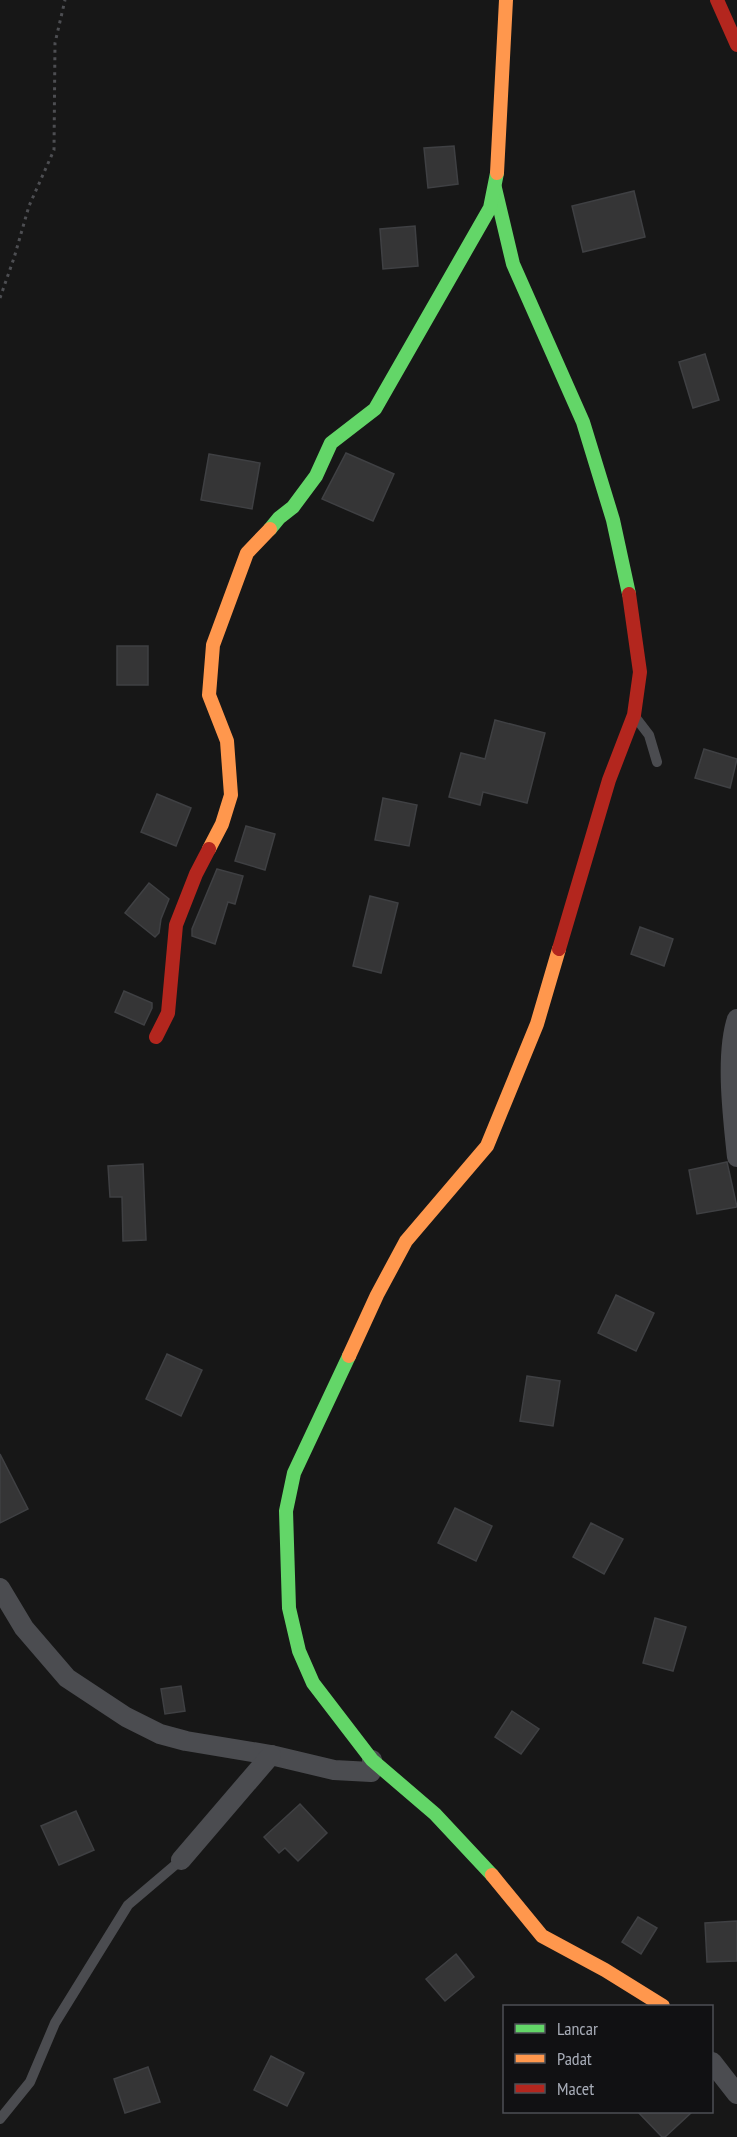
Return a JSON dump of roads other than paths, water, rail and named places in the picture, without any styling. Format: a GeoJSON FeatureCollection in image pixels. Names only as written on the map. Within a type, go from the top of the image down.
{"type":"FeatureCollection","features":[{"type":"Feature","properties":{"kind":"street"},"geometry":{"type":"LineString","coordinates":[[156,1037],[168,1013],[176,925],[196,874],[222,824],[231,795],[227,741],[209,695],[213,645],[247,553],[292,507],[316,476],[331,443],[375,409],[490,208],[495,188],[506,0]]}},
{"type":"Feature","properties":{"kind":"street"},"geometry":{"type":"LineString","coordinates":[[717,0],[737,45]]}},
{"type":"Feature","properties":{"kind":"street"},"geometry":{"type":"LineString","coordinates":[[495,188],[513,264],[584,423],[612,520],[630,602],[640,672],[634,715],[609,780],[537,1024],[487,1146],[406,1240],[377,1295],[294,1473],[286,1511],[289,1608],[299,1651],[313,1683],[372,1760],[435,1814],[483,1864],[542,1936],[605,1970],[660,2005]]}},
{"type":"Feature","properties":{"kind":"street"},"geometry":{"type":"LineString","coordinates":[[737,1019],[733,1030],[731,1083],[737,1157]]}},
{"type":"Feature","properties":{"kind":"street"},"geometry":{"type":"LineString","coordinates":[[0,1588],[24,1629],[67,1678],[126,1717],[160,1734],[186,1741],[271,1755],[334,1770],[371,1772],[372,1760]]}},
{"type":"Feature","properties":{"kind":"street"},"geometry":{"type":"LineString","coordinates":[[181,1860],[271,1755]]}},
{"type":"Feature","properties":{"kind":"street"},"geometry":{"type":"LineString","coordinates":[[713,2064],[737,2094]]}},
{"type":"Feature","properties":{"kind":"lane"},"geometry":{"type":"LineString","coordinates":[[634,715],[649,735],[657,762]]}},
{"type":"Feature","properties":{"kind":"lane"},"geometry":{"type":"LineString","coordinates":[[0,2119],[30,2082],[55,2023],[128,1905],[181,1860]]}}]}
